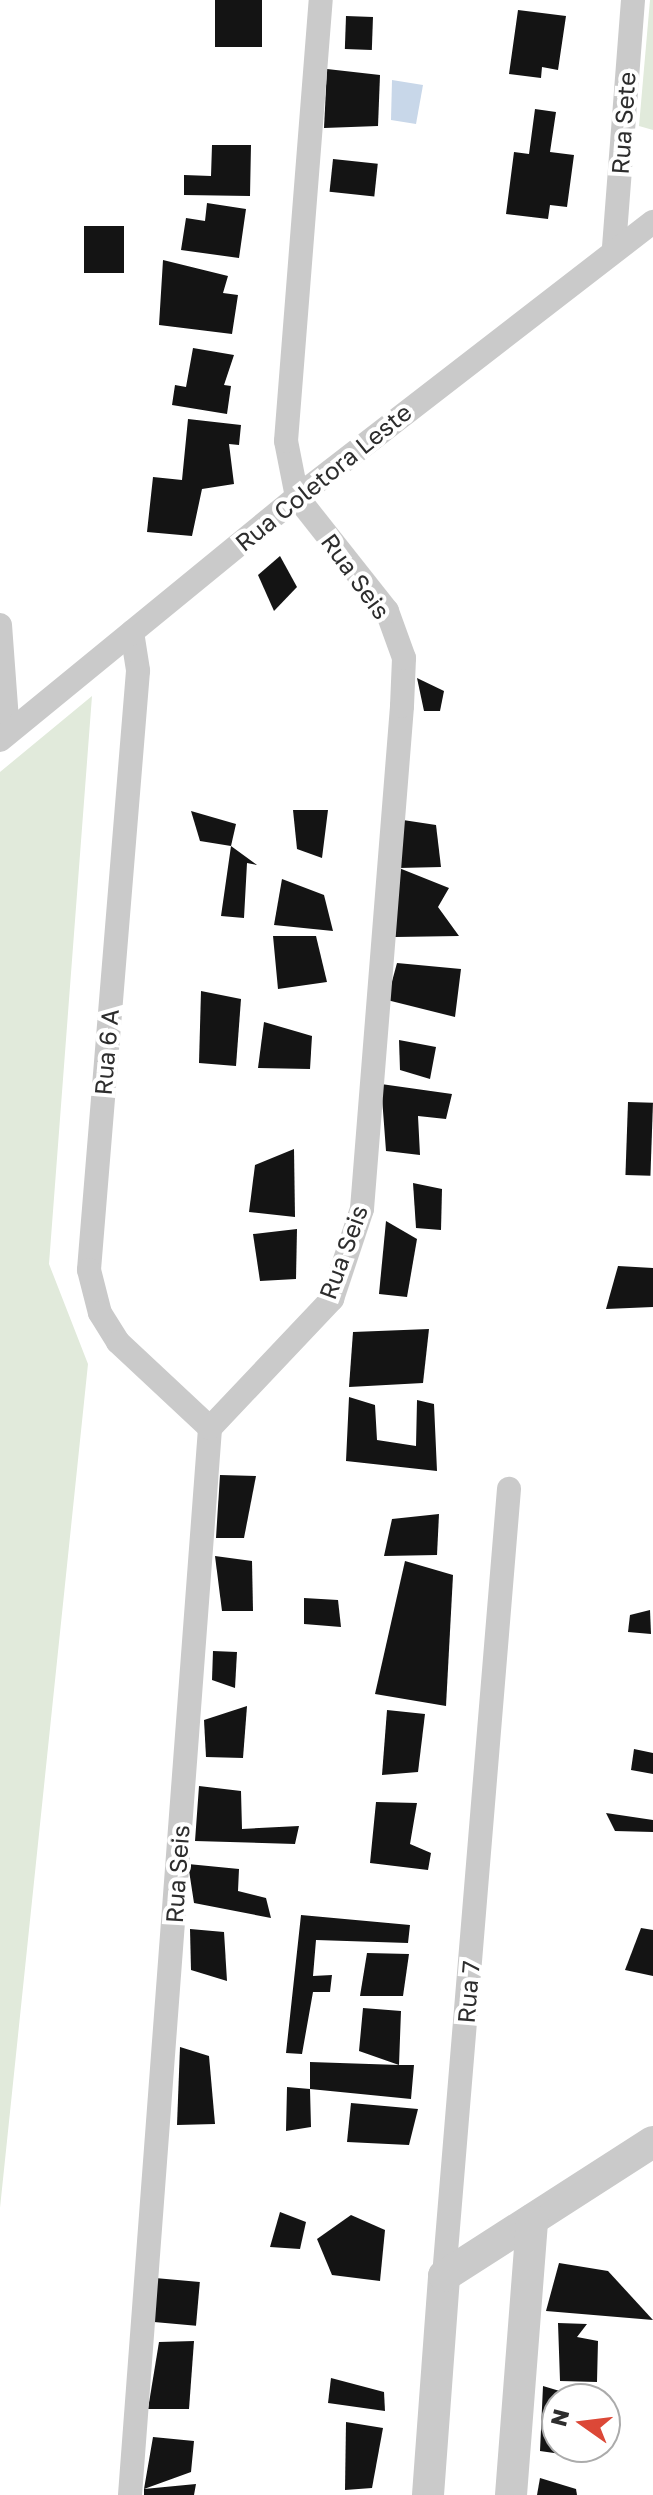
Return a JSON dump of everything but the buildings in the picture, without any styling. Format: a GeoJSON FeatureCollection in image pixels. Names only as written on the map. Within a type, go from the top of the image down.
{"type":"FeatureCollection","features":[{"type":"Feature","properties":{"kind":"street","name":"Rua Seis"},"geometry":{"type":"LineString","coordinates":[[130,2495],[210,1428],[332,1299],[362,1209],[404,658],[387,611],[297,497],[286,441],[286,384],[321,0]]}},
{"type":"Feature","properties":{"kind":"street","name":"Rua Sete"},"geometry":{"type":"LineString","coordinates":[[614,247],[633,0]]}},
{"type":"Feature","properties":{"kind":"street","name":"Rua Coletora Leste"},"geometry":{"type":"LineString","coordinates":[[4,736],[297,497],[614,247],[653,222]]}},
{"type":"Feature","properties":{"kind":"street"},"geometry":{"type":"LineString","coordinates":[[0,625],[4,736]]}},
{"type":"Feature","properties":{"kind":"street","name":"Rua 6 A"},"geometry":{"type":"LineString","coordinates":[[132,632],[138,671],[89,1270],[100,1313],[118,1342],[210,1428]]}},
{"type":"Feature","properties":{"kind":"street","name":"Rua 7"},"geometry":{"type":"LineString","coordinates":[[428,2495],[509,1489]]}},
{"type":"Feature","properties":{"kind":"street"},"geometry":{"type":"LineString","coordinates":[[444,2276],[653,2142]]}},
{"type":"Feature","properties":{"kind":"street"},"geometry":{"type":"LineString","coordinates":[[511,2495],[532,2220]]}},
{"type":"Feature","properties":{"kind":"green space"},"geometry":{"type":"Polygon","coordinates":[[[650,0],[653,0],[653,130],[639,126],[650,0]]]}},
{"type":"Feature","properties":{"kind":"green space"},"geometry":{"type":"Polygon","coordinates":[[[92,696],[49,1264],[88,1364],[0,2208],[0,772],[92,696]]]}},
{"type":"Feature","properties":{"kind":"water"},"geometry":{"type":"Polygon","coordinates":[[[392,80],[423,85],[416,124],[391,120],[392,80]]]}}]}
